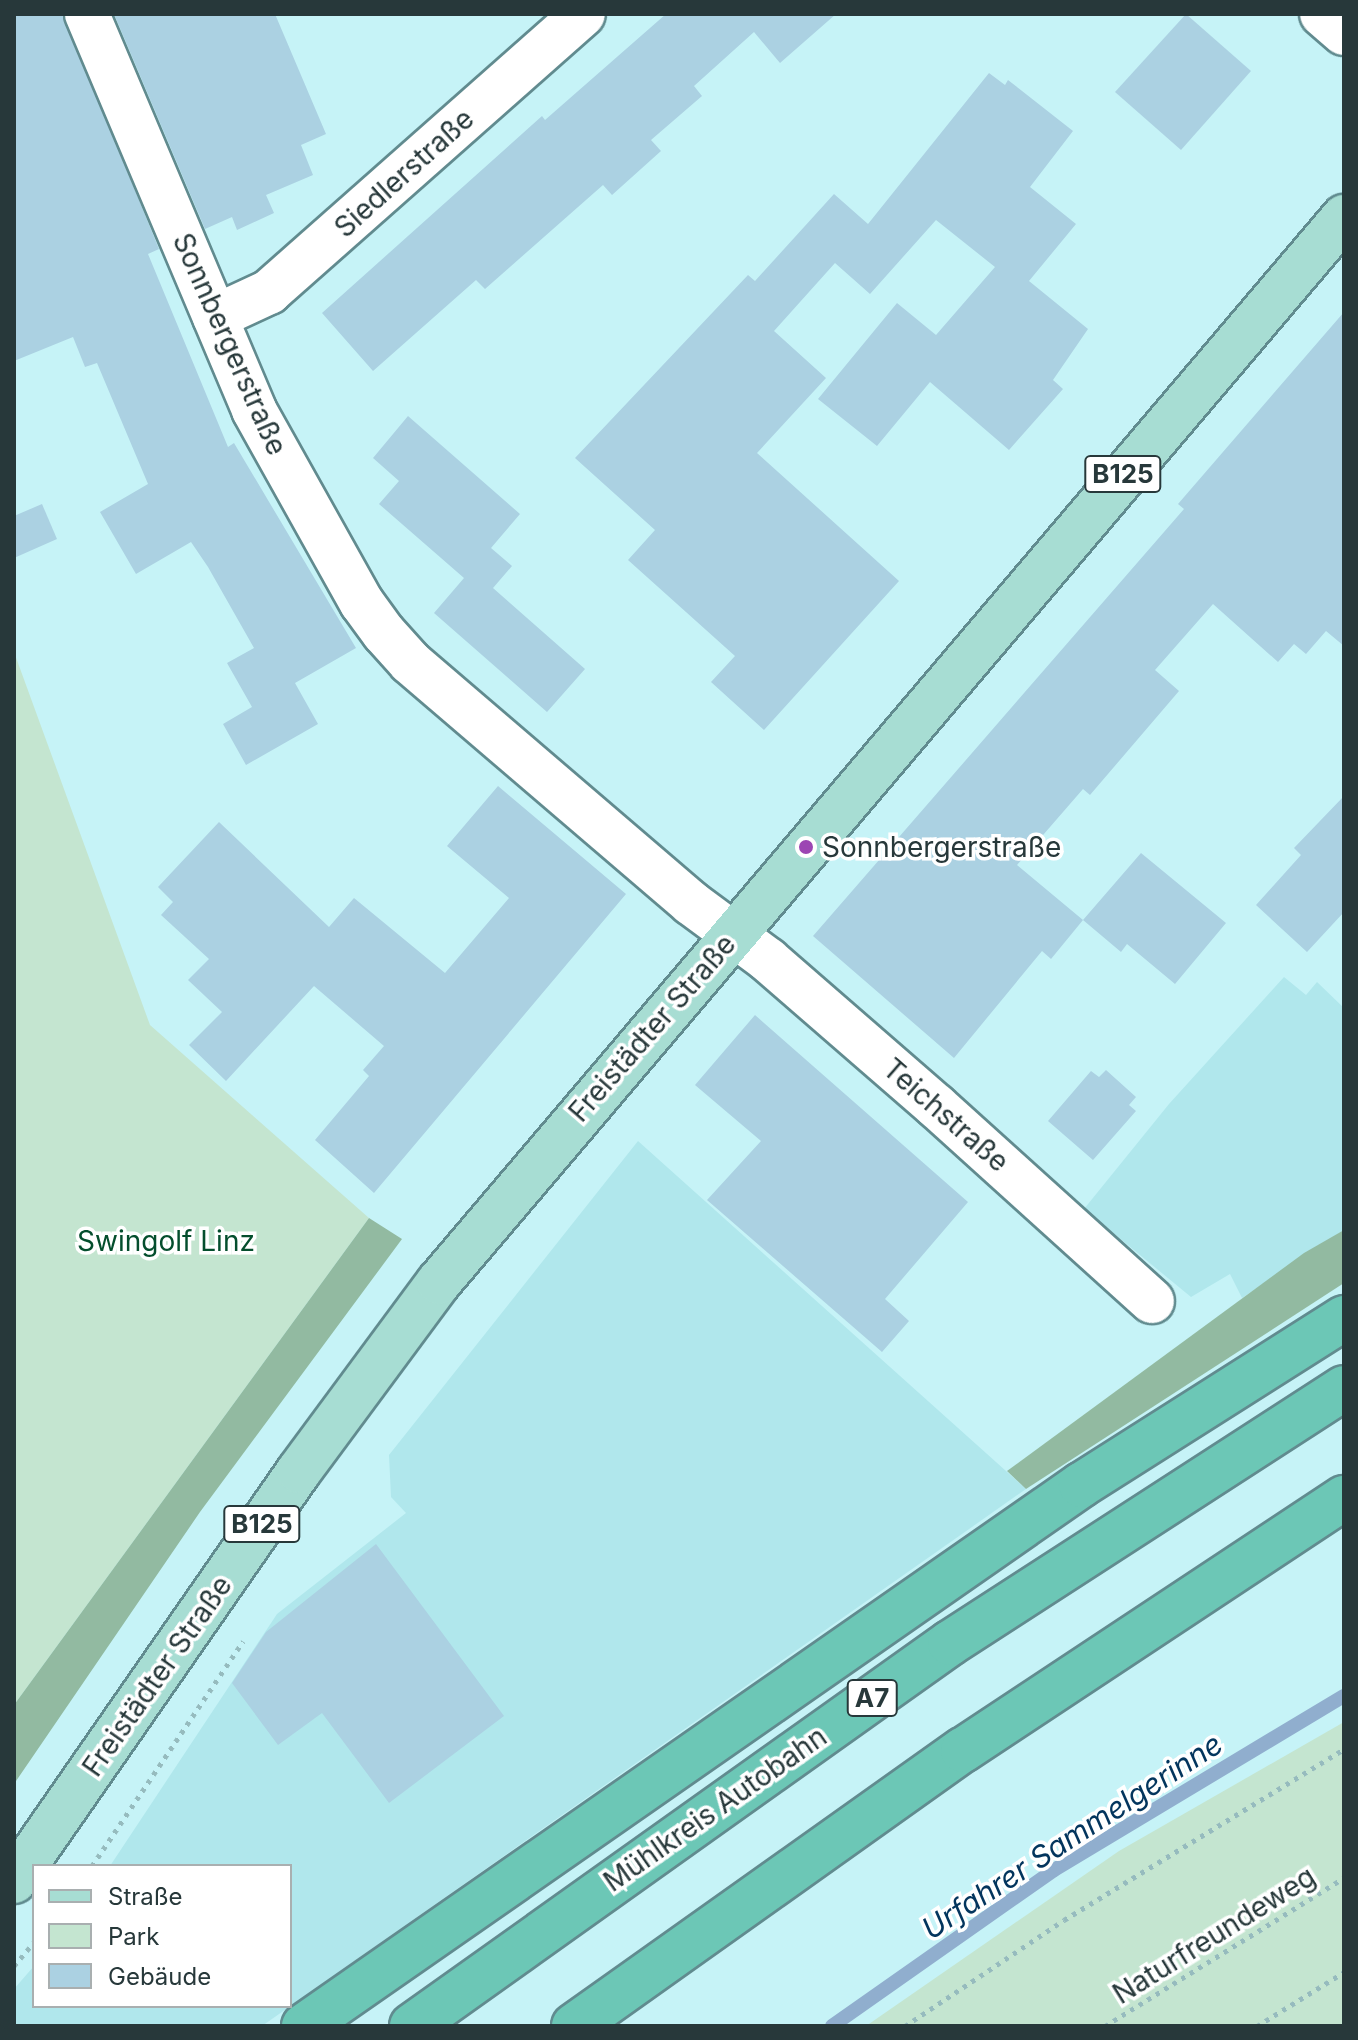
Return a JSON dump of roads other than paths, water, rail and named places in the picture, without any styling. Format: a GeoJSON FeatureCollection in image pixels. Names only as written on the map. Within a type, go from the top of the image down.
{"type":"FeatureCollection","features":[{"type":"Feature","properties":{"kind":"highway"},"geometry":{"type":"LineString","coordinates":[[304,2026],[1068,1494],[1344,1318]]}},
{"type":"Feature","properties":{"kind":"highway","name":"Mühlkreis Autobahn"},"geometry":{"type":"LineString","coordinates":[[412,2026],[963,1635],[1344,1388]]}},
{"type":"Feature","properties":{"kind":"highway"},"geometry":{"type":"LineString","coordinates":[[574,2026],[963,1750],[1344,1498]]}},
{"type":"Feature","properties":{"kind":"main road","name":"Freistädter Straße"},"geometry":{"type":"LineString","coordinates":[[14,1881],[299,1471],[439,1282],[1344,217]]}},
{"type":"Feature","properties":{"kind":"street","name":"Sonnbergerstraße"},"geometry":{"type":"LineString","coordinates":[[87,14],[254,410],[362,603],[410,662],[734,936]]}},
{"type":"Feature","properties":{"kind":"street","name":"Siedlerstraße"},"geometry":{"type":"LineString","coordinates":[[215,317],[269,292],[583,14]]}},
{"type":"Feature","properties":{"kind":"street"},"geometry":{"type":"LineString","coordinates":[[1322,14],[1344,33]]}},
{"type":"Feature","properties":{"kind":"street","name":"Teichstraße"},"geometry":{"type":"LineString","coordinates":[[734,936],[1039,1196],[1152,1301]]}},
{"type":"Feature","properties":{"kind":"waterway","name":"Urfahrer Sammelgerinne"},"geometry":{"type":"LineString","coordinates":[[832,2026],[1054,1870],[1344,1696]]}},
{"type":"Feature","properties":{"kind":"place","name":"Sonnbergerstraße"},"geometry":{"type":"Point","coordinates":[806,847]}},
{"type":"Feature","properties":{"kind":"park label","name":"Swingolf Linz"},"geometry":{"type":"Point","coordinates":[166,1241]}}]}
